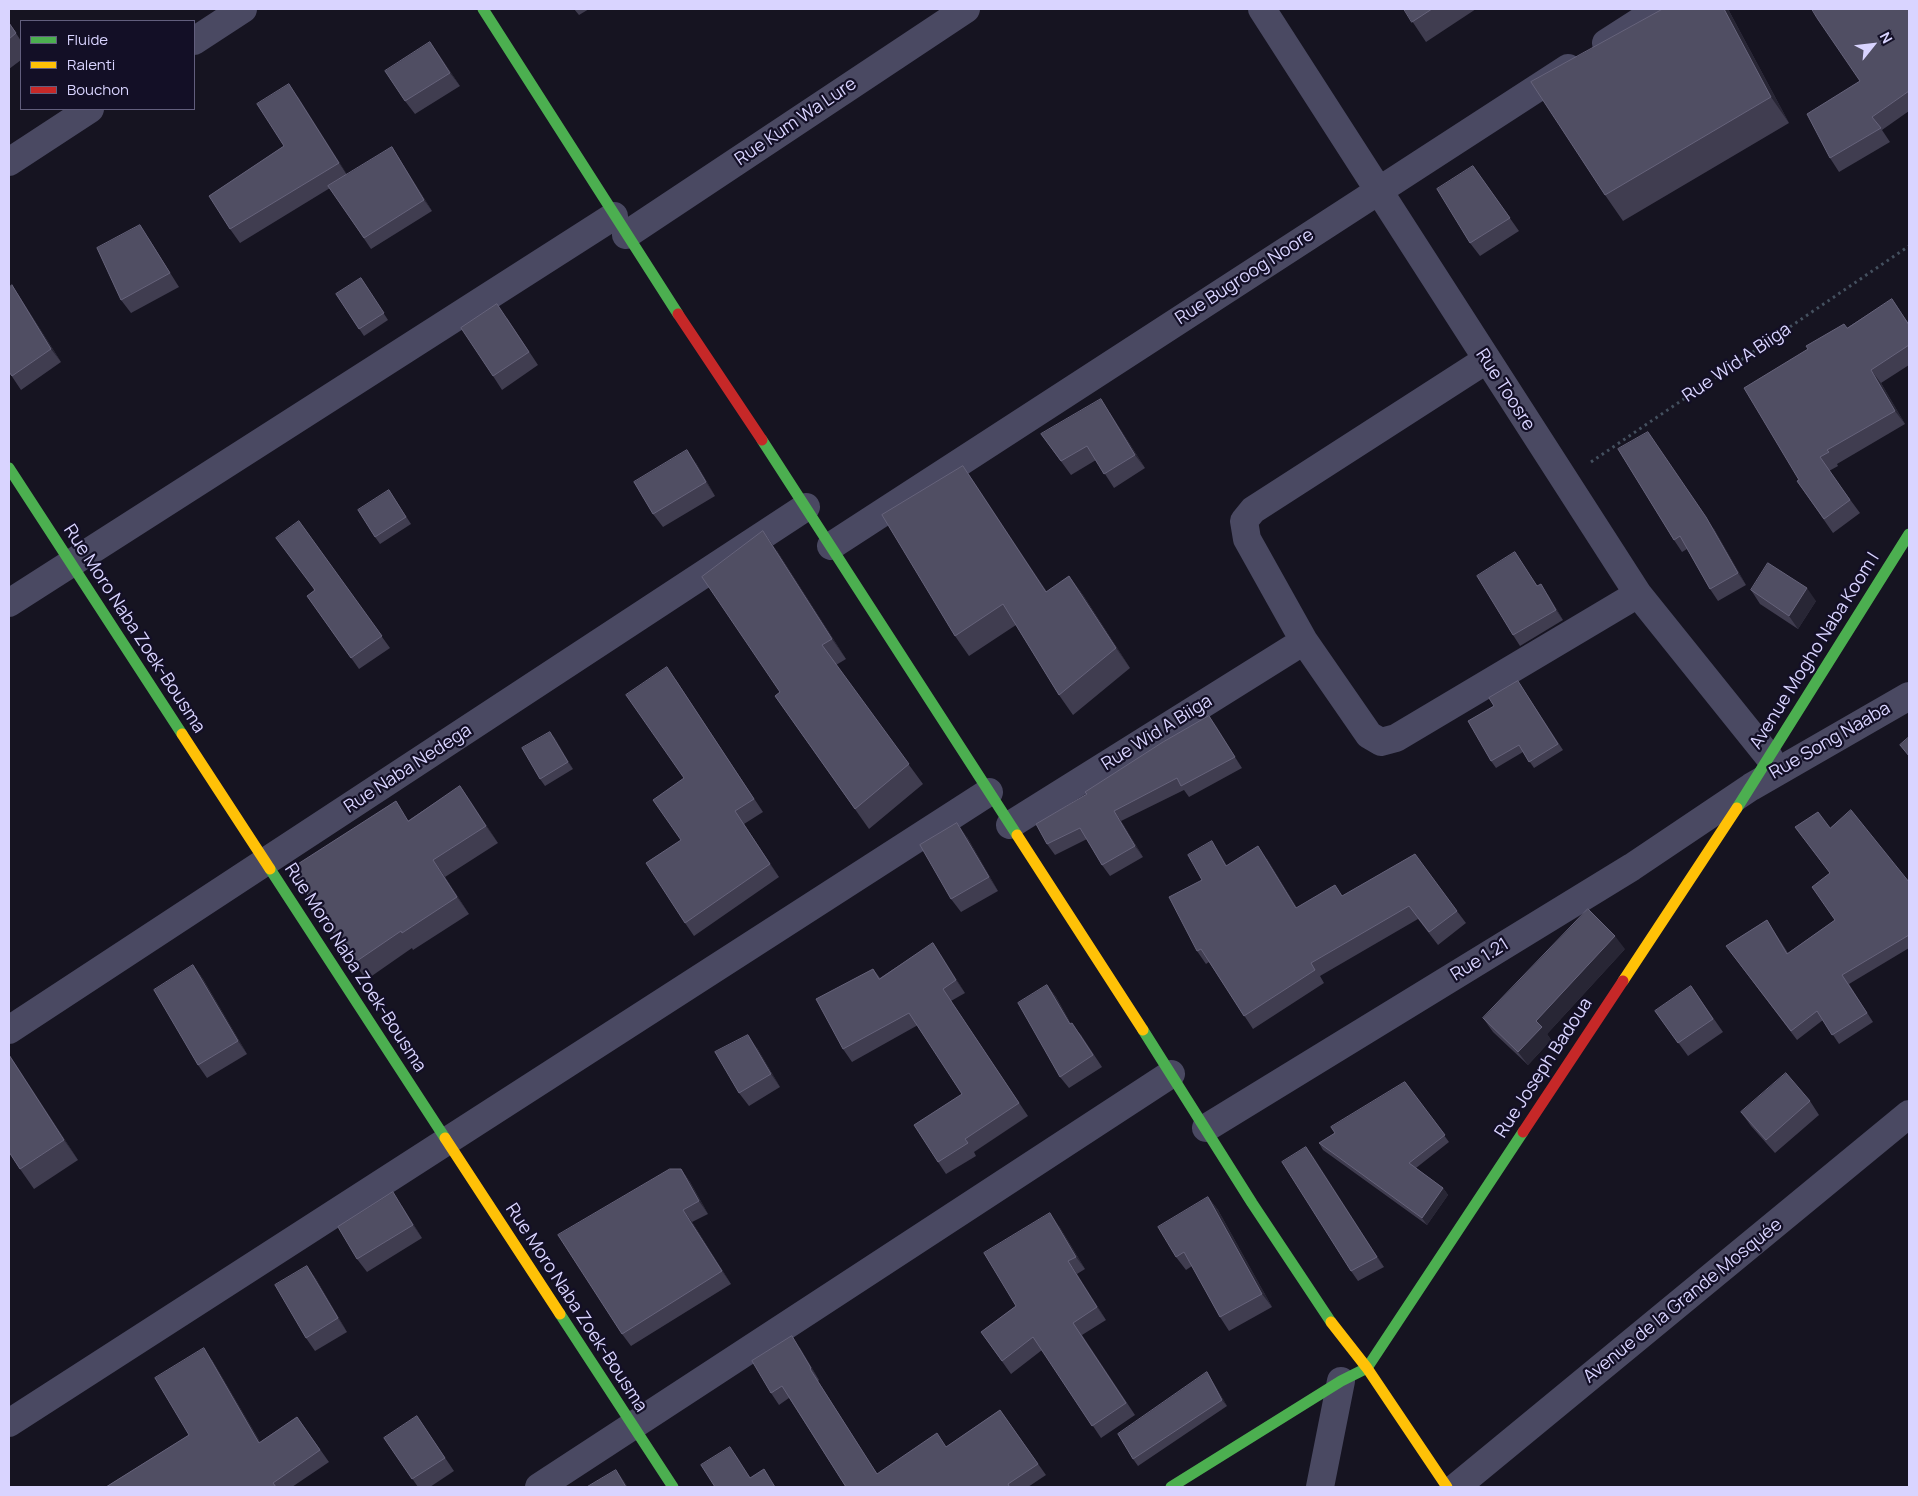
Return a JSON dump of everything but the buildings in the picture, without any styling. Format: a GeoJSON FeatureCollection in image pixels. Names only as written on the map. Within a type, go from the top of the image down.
{"type":"FeatureCollection","features":[{"type":"Feature","properties":{"kind":"street"},"geometry":{"type":"LineString","coordinates":[[195,40],[243,9]]}},
{"type":"Feature","properties":{"kind":"street"},"geometry":{"type":"LineString","coordinates":[[483,9],[620,225],[806,507],[1206,1128],[1252,1204],[1324,1313],[1367,1368],[1447,1487]]}},
{"type":"Feature","properties":{"kind":"street","name":"Rue Kum Wa Lure"},"geometry":{"type":"LineString","coordinates":[[9,603],[70,562],[620,225],[966,9]]}},
{"type":"Feature","properties":{"kind":"street","name":"Rue Toosre"},"geometry":{"type":"LineString","coordinates":[[1262,9],[1377,192],[1638,594],[1769,757]]}},
{"type":"Feature","properties":{"kind":"street","name":"Rue Bugroog Noore"},"geometry":{"type":"LineString","coordinates":[[831,546],[1660,9]]}},
{"type":"Feature","properties":{"kind":"street"},"geometry":{"type":"LineString","coordinates":[[9,162],[88,110]]}},
{"type":"Feature","properties":{"kind":"street"},"geometry":{"type":"LineString","coordinates":[[1486,360],[1253,510],[1244,521],[1247,539],[1304,641],[1369,735],[1380,742],[1396,738],[1638,594]]}},
{"type":"Feature","properties":{"kind":"street","name":"Rue Moro Naba Zoek-Bousma"},"geometry":{"type":"LineString","coordinates":[[9,468],[673,1487]]}},
{"type":"Feature","properties":{"kind":"street","name":"Rue Naba Nedega"},"geometry":{"type":"LineString","coordinates":[[9,1030],[806,507]]}},
{"type":"Feature","properties":{"kind":"street","name":"Avenue Mogho Naba Koom I"},"geometry":{"type":"LineString","coordinates":[[1751,787],[1909,534]]}},
{"type":"Feature","properties":{"kind":"street","name":"Rue Wid A Biiga"},"geometry":{"type":"LineString","coordinates":[[1010,825],[1304,641]]}},
{"type":"Feature","properties":{"kind":"street","name":"Rue Song Naaba"},"geometry":{"type":"LineString","coordinates":[[1751,787],[1909,696]]}},
{"type":"Feature","properties":{"kind":"street","name":"Rue 1.21"},"geometry":{"type":"LineString","coordinates":[[1206,1128],[1632,867],[1751,787]]}},
{"type":"Feature","properties":{"kind":"street","name":"Rue Joseph Badoua"},"geometry":{"type":"LineString","coordinates":[[1367,1368],[1751,787]]}},
{"type":"Feature","properties":{"kind":"street"},"geometry":{"type":"LineString","coordinates":[[9,1423],[448,1142],[988,792]]}},
{"type":"Feature","properties":{"kind":"street"},"geometry":{"type":"LineString","coordinates":[[539,1487],[1171,1074]]}},
{"type":"Feature","properties":{"kind":"street","name":"Avenue de la Grande Mosquée"},"geometry":{"type":"LineString","coordinates":[[1456,1487],[1909,1114]]}},
{"type":"Feature","properties":{"kind":"street"},"geometry":{"type":"LineString","coordinates":[[1171,1487],[1341,1381],[1367,1368]]}},
{"type":"Feature","properties":{"kind":"street"},"geometry":{"type":"LineString","coordinates":[[1320,1487],[1341,1381]]}},
{"type":"Feature","properties":{"kind":"path","name":"Rue Wid A Biiga"},"geometry":{"type":"LineString","coordinates":[[1564,481],[1909,246]]}},
{"type":"Feature","properties":{"kind":"traffic: fast"},"geometry":{"type":"LineString","coordinates":[[483,9],[678,314]]}},
{"type":"Feature","properties":{"kind":"traffic: fast"},"geometry":{"type":"LineString","coordinates":[[762,440],[1017,835]]}},
{"type":"Feature","properties":{"kind":"traffic: fast"},"geometry":{"type":"LineString","coordinates":[[9,468],[182,734]]}},
{"type":"Feature","properties":{"kind":"traffic: fast"},"geometry":{"type":"LineString","coordinates":[[1737,808],[1909,534]]}},
{"type":"Feature","properties":{"kind":"traffic: fast"},"geometry":{"type":"LineString","coordinates":[[270,869],[445,1138]]}},
{"type":"Feature","properties":{"kind":"traffic: fast"},"geometry":{"type":"LineString","coordinates":[[1143,1030],[1252,1203],[1331,1322]]}},
{"type":"Feature","properties":{"kind":"traffic: fast"},"geometry":{"type":"LineString","coordinates":[[1171,1487],[1341,1381],[1367,1368],[1523,1132]]}},
{"type":"Feature","properties":{"kind":"traffic: fast"},"geometry":{"type":"LineString","coordinates":[[560,1314],[673,1487]]}},
{"type":"Feature","properties":{"kind":"traffic: slow"},"geometry":{"type":"LineString","coordinates":[[182,734],[270,869]]}},
{"type":"Feature","properties":{"kind":"traffic: slow"},"geometry":{"type":"LineString","coordinates":[[1623,981],[1737,808]]}},
{"type":"Feature","properties":{"kind":"traffic: slow"},"geometry":{"type":"LineString","coordinates":[[1017,835],[1143,1030]]}},
{"type":"Feature","properties":{"kind":"traffic: slow"},"geometry":{"type":"LineString","coordinates":[[445,1138],[560,1314]]}},
{"type":"Feature","properties":{"kind":"traffic: slow"},"geometry":{"type":"LineString","coordinates":[[1331,1322],[1367,1368],[1447,1487]]}},
{"type":"Feature","properties":{"kind":"traffic: jam"},"geometry":{"type":"LineString","coordinates":[[678,314],[762,440]]}},
{"type":"Feature","properties":{"kind":"traffic: jam"},"geometry":{"type":"LineString","coordinates":[[1523,1132],[1623,981]]}}]}
